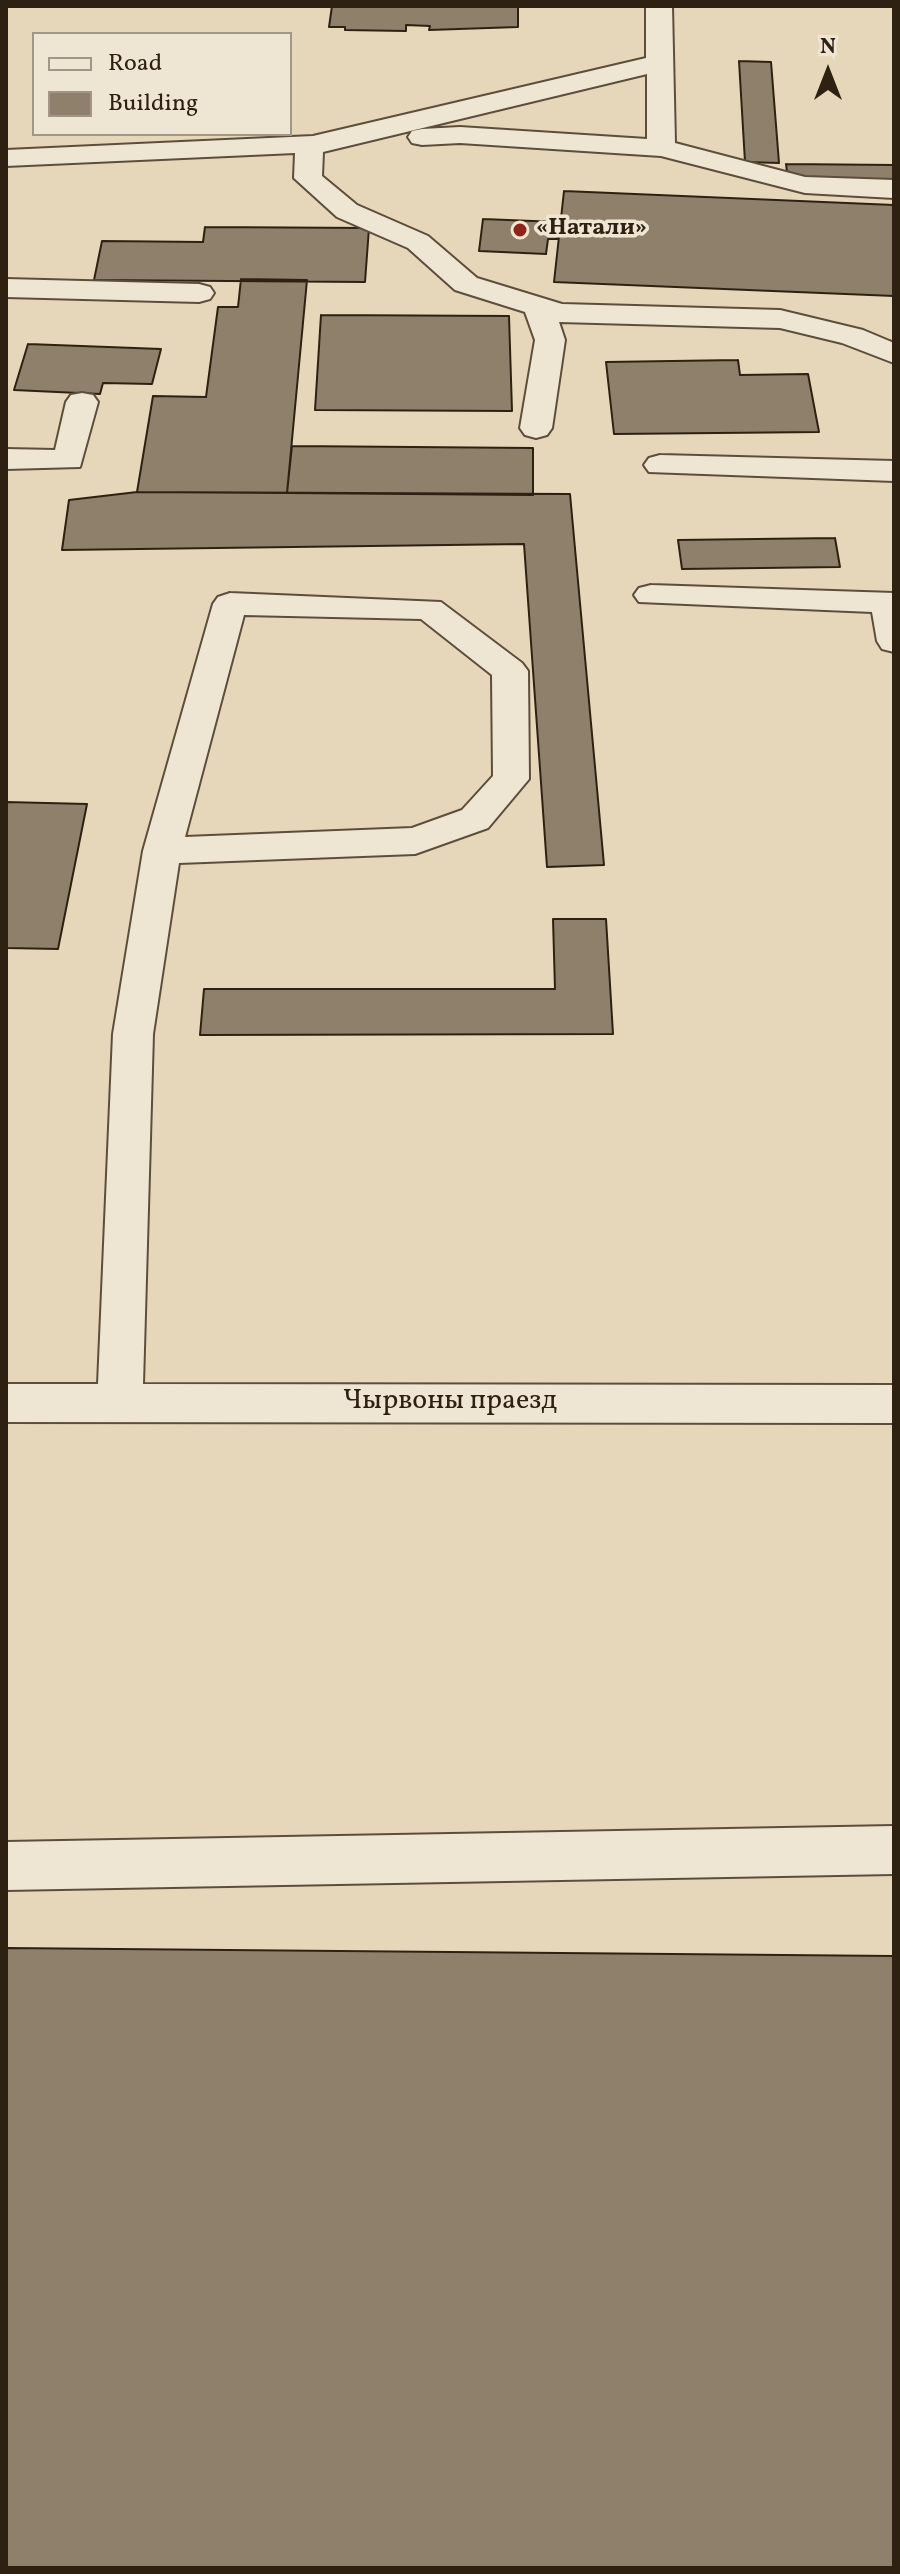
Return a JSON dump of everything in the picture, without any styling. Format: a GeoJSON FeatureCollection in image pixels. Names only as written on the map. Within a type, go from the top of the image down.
{"type":"FeatureCollection","features":[{"type":"Feature","properties":{"kind":"street"},"geometry":{"type":"LineString","coordinates":[[659,6],[661,148]]}},
{"type":"Feature","properties":{"kind":"street"},"geometry":{"type":"LineString","coordinates":[[309,145],[660,63]]}},
{"type":"Feature","properties":{"kind":"street"},"geometry":{"type":"LineString","coordinates":[[6,158],[460,135],[661,148],[805,185],[894,189]]}},
{"type":"Feature","properties":{"kind":"street"},"geometry":{"type":"LineString","coordinates":[[309,145],[308,178],[347,211],[418,242],[466,284],[560,313],[780,319],[852,336],[894,354]]}},
{"type":"Feature","properties":{"kind":"street"},"geometry":{"type":"LineString","coordinates":[[6,288],[199,293]]}},
{"type":"Feature","properties":{"kind":"street"},"geometry":{"type":"LineString","coordinates":[[536,428],[550,340],[538,306]]}},
{"type":"Feature","properties":{"kind":"street"},"geometry":{"type":"LineString","coordinates":[[6,459],[69,460],[82,402]]}},
{"type":"Feature","properties":{"kind":"street"},"geometry":{"type":"LineString","coordinates":[[660,465],[894,471]]}},
{"type":"Feature","properties":{"kind":"street"},"geometry":{"type":"LineString","coordinates":[[651,595],[887,602],[894,641]]}},
{"type":"Feature","properties":{"kind":"street"},"geometry":{"type":"LineString","coordinates":[[120,1403],[133,1034],[162,851],[230,604],[429,609],[510,671],[511,779],[475,819],[415,841],[162,851]]}},
{"type":"Feature","properties":{"kind":"street","name":"Чырвоны праезд"},"geometry":{"type":"LineString","coordinates":[[6,1403],[894,1404]]}},
{"type":"Feature","properties":{"kind":"street"},"geometry":{"type":"LineString","coordinates":[[6,1866],[894,1850]]}},
{"type":"Feature","properties":{"kind":"building"},"geometry":{"type":"Polygon","coordinates":[[[332,6],[518,6],[518,27],[429,30],[430,26],[406,25],[406,31],[345,30],[345,27],[329,27],[332,6]]]}},
{"type":"Feature","properties":{"kind":"building"},"geometry":{"type":"Polygon","coordinates":[[[739,61],[771,62],[779,163],[745,162],[739,61]]]}},
{"type":"Feature","properties":{"kind":"building"},"geometry":{"type":"Polygon","coordinates":[[[786,164],[894,165],[894,181],[788,179],[786,164]]]}},
{"type":"Feature","properties":{"kind":"building"},"geometry":{"type":"Polygon","coordinates":[[[564,191],[894,205],[894,296],[554,282],[564,191]]]}},
{"type":"Feature","properties":{"kind":"building","name":"«Натали»"},"geometry":{"type":"Polygon","coordinates":[[[483,219],[558,222],[557,239],[548,239],[546,254],[479,251],[483,219]]]}},
{"type":"Feature","properties":{"kind":"building"},"geometry":{"type":"Polygon","coordinates":[[[205,227],[369,228],[365,282],[94,280],[102,241],[203,242],[205,227]]]}},
{"type":"Feature","properties":{"kind":"building"},"geometry":{"type":"Polygon","coordinates":[[[241,279],[307,280],[287,493],[137,492],[153,396],[206,397],[218,307],[238,307],[241,279]]]}},
{"type":"Feature","properties":{"kind":"building"},"geometry":{"type":"Polygon","coordinates":[[[321,315],[509,316],[512,411],[315,410],[321,315]]]}},
{"type":"Feature","properties":{"kind":"building"},"geometry":{"type":"Polygon","coordinates":[[[28,344],[161,349],[152,384],[103,383],[100,394],[14,390],[28,344]]]}},
{"type":"Feature","properties":{"kind":"building"},"geometry":{"type":"Polygon","coordinates":[[[738,360],[740,375],[808,374],[819,432],[614,434],[606,362],[738,360]]]}},
{"type":"Feature","properties":{"kind":"building"},"geometry":{"type":"Polygon","coordinates":[[[292,446],[533,448],[533,495],[287,493],[292,446]]]}},
{"type":"Feature","properties":{"kind":"building"},"geometry":{"type":"Polygon","coordinates":[[[137,492],[570,494],[604,865],[547,867],[524,544],[62,550],[69,500],[137,492]]]}},
{"type":"Feature","properties":{"kind":"building"},"geometry":{"type":"Polygon","coordinates":[[[835,538],[840,567],[682,569],[678,540],[835,538]]]}},
{"type":"Feature","properties":{"kind":"building"},"geometry":{"type":"Polygon","coordinates":[[[6,802],[87,804],[58,949],[6,948],[6,802]]]}},
{"type":"Feature","properties":{"kind":"building"},"geometry":{"type":"Polygon","coordinates":[[[553,919],[606,919],[613,1034],[200,1035],[204,989],[555,989],[553,919]]]}},
{"type":"Feature","properties":{"kind":"building"},"geometry":{"type":"Polygon","coordinates":[[[6,1948],[894,1956],[894,2568],[6,2568],[6,1948]]]}},
{"type":"Feature","properties":{"kind":"place","name":"«Натали»"},"geometry":{"type":"Point","coordinates":[520,230]}}]}
